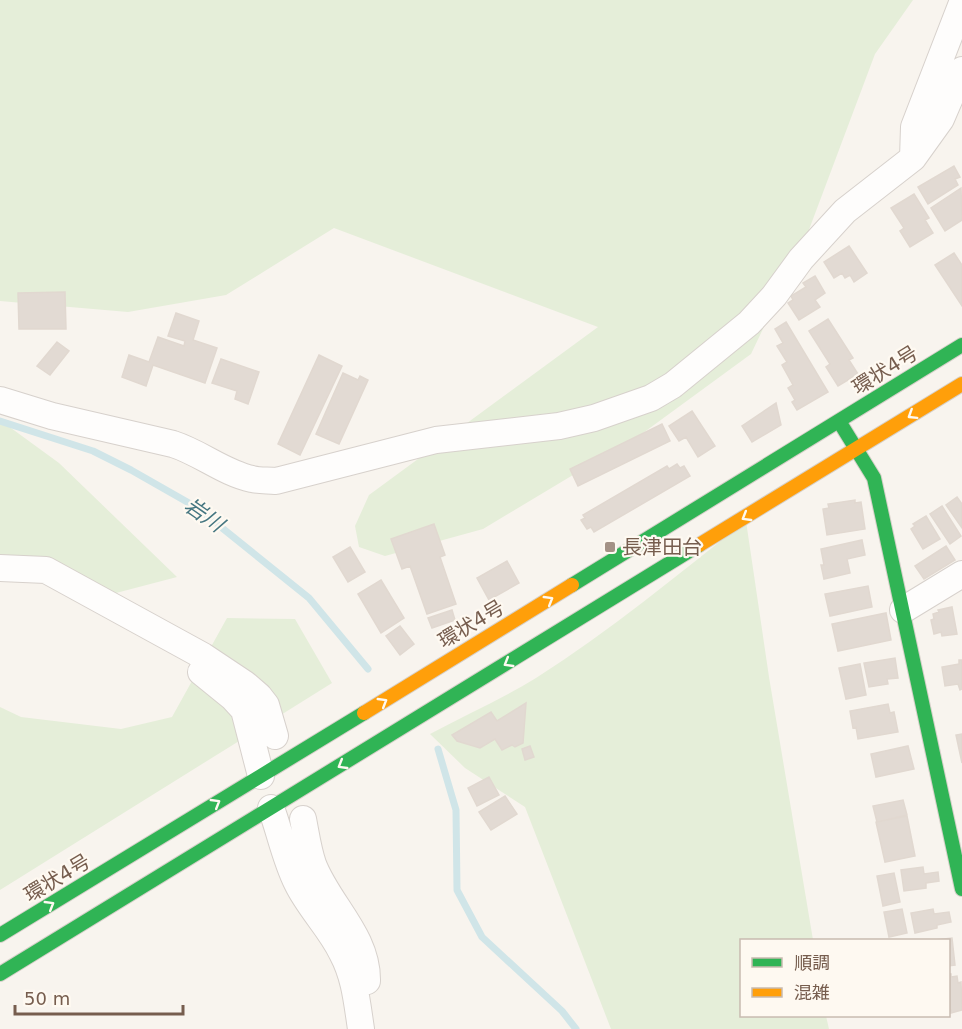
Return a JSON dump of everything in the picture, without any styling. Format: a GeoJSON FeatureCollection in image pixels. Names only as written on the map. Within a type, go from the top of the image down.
{"type":"FeatureCollection","features":[{"type":"Feature","properties":{"kind":"main road","name":"環状4号"},"geometry":{"type":"LineString","coordinates":[[0,935],[962,345]]}},
{"type":"Feature","properties":{"kind":"main road"},"geometry":{"type":"LineString","coordinates":[[0,974],[962,384]]}},
{"type":"Feature","properties":{"kind":"main road"},"geometry":{"type":"LineString","coordinates":[[839,422],[874,478],[962,889]]}},
{"type":"Feature","properties":{"kind":"street"},"geometry":{"type":"LineString","coordinates":[[913,158],[914,127],[962,3]]}},
{"type":"Feature","properties":{"kind":"street"},"geometry":{"type":"LineString","coordinates":[[0,400],[52,416],[173,444],[191,450],[252,480],[276,481],[436,440],[559,426],[624,408],[673,384],[749,323],[774,296],[801,259],[845,211],[913,158],[941,119],[962,70]]}},
{"type":"Feature","properties":{"kind":"street"},"geometry":{"type":"LineString","coordinates":[[0,568],[46,570],[173,638],[223,669],[259,696],[268,712],[275,736]]}},
{"type":"Feature","properties":{"kind":"street"},"geometry":{"type":"LineString","coordinates":[[903,610],[962,574]]}},
{"type":"Feature","properties":{"kind":"street"},"geometry":{"type":"LineString","coordinates":[[173,638],[196,667],[244,710],[261,776]]}},
{"type":"Feature","properties":{"kind":"street"},"geometry":{"type":"LineString","coordinates":[[271,808],[298,886],[342,951],[354,982],[361,1029]]}},
{"type":"Feature","properties":{"kind":"street"},"geometry":{"type":"LineString","coordinates":[[303,819],[313,865],[349,923],[364,960],[368,980],[357,1000]]}},
{"type":"Feature","properties":{"kind":"green space"},"geometry":{"type":"Polygon","coordinates":[[[0,0],[913,0],[875,54],[804,243],[751,354],[643,433],[483,529],[385,556],[359,547],[355,526],[369,495],[598,327],[334,228],[226,295],[128,312],[0,301],[0,0]]]}},
{"type":"Feature","properties":{"kind":"green space"},"geometry":{"type":"Polygon","coordinates":[[[0,420],[59,463],[177,577],[116,593],[75,573],[0,559],[0,420]]]}},
{"type":"Feature","properties":{"kind":"green space"},"geometry":{"type":"Polygon","coordinates":[[[746,521],[769,677],[813,939],[740,939],[740,1017],[826,1017],[829,1029],[611,1029],[525,807],[465,768],[430,734],[536,678],[643,602],[746,521]]]}},
{"type":"Feature","properties":{"kind":"green space"},"geometry":{"type":"Polygon","coordinates":[[[227,618],[295,619],[332,683],[0,890],[0,707],[21,717],[121,729],[172,717],[227,618]]]}},
{"type":"Feature","properties":{"kind":"building"},"geometry":{"type":"Polygon","coordinates":[[[954,166],[960,177],[955,179],[958,185],[928,204],[918,187],[954,166]]]}},
{"type":"Feature","properties":{"kind":"building"},"geometry":{"type":"Polygon","coordinates":[[[961,188],[962,220],[945,231],[931,208],[961,188]]]}},
{"type":"Feature","properties":{"kind":"building"},"geometry":{"type":"Polygon","coordinates":[[[914,194],[929,218],[925,220],[933,233],[910,247],[900,231],[904,228],[891,208],[914,194]]]}},
{"type":"Feature","properties":{"kind":"building"},"geometry":{"type":"Polygon","coordinates":[[[849,246],[867,273],[854,282],[850,275],[845,278],[842,273],[834,278],[824,262],[849,246]]]}},
{"type":"Feature","properties":{"kind":"building"},"geometry":{"type":"Polygon","coordinates":[[[954,253],[962,265],[962,306],[935,265],[954,253]]]}},
{"type":"Feature","properties":{"kind":"building"},"geometry":{"type":"Polygon","coordinates":[[[815,276],[825,293],[815,300],[820,307],[799,320],[788,303],[793,300],[791,296],[806,287],[803,283],[815,276]]]}},
{"type":"Feature","properties":{"kind":"building"},"geometry":{"type":"Polygon","coordinates":[[[65,292],[66,329],[19,329],[18,293],[65,292]]]}},
{"type":"Feature","properties":{"kind":"building"},"geometry":{"type":"Polygon","coordinates":[[[176,313],[199,321],[193,340],[217,348],[205,383],[153,365],[146,386],[122,377],[129,355],[149,362],[158,337],[184,346],[185,341],[168,336],[176,313]]]}},
{"type":"Feature","properties":{"kind":"building"},"geometry":{"type":"Polygon","coordinates":[[[828,319],[853,358],[849,360],[858,374],[838,386],[826,367],[830,364],[809,331],[828,319]]]}},
{"type":"Feature","properties":{"kind":"building"},"geometry":{"type":"Polygon","coordinates":[[[786,322],[828,392],[797,410],[792,402],[795,400],[788,388],[793,385],[782,365],[787,362],[777,346],[783,343],[775,329],[786,322]]]}},
{"type":"Feature","properties":{"kind":"building"},"geometry":{"type":"Polygon","coordinates":[[[57,342],[69,351],[50,375],[37,366],[57,342]]]}},
{"type":"Feature","properties":{"kind":"building"},"geometry":{"type":"Polygon","coordinates":[[[319,355],[342,366],[300,455],[278,444],[319,355]]]}},
{"type":"Feature","properties":{"kind":"building"},"geometry":{"type":"Polygon","coordinates":[[[221,359],[259,372],[248,404],[235,399],[237,391],[212,383],[221,359]]]}},
{"type":"Feature","properties":{"kind":"building"},"geometry":{"type":"Polygon","coordinates":[[[343,373],[358,380],[360,376],[368,380],[339,444],[316,434],[343,373]]]}},
{"type":"Feature","properties":{"kind":"building"},"geometry":{"type":"Polygon","coordinates":[[[776,403],[781,425],[752,442],[742,426],[776,403]]]}},
{"type":"Feature","properties":{"kind":"building"},"geometry":{"type":"Polygon","coordinates":[[[692,411],[715,446],[698,457],[686,437],[679,441],[669,426],[692,411]]]}},
{"type":"Feature","properties":{"kind":"building"},"geometry":{"type":"Polygon","coordinates":[[[662,424],[670,441],[578,486],[570,469],[662,424]]]}},
{"type":"Feature","properties":{"kind":"building"},"geometry":{"type":"Polygon","coordinates":[[[677,464],[680,468],[684,466],[690,476],[594,532],[591,527],[587,529],[581,520],[585,518],[583,515],[667,466],[669,469],[677,464]]]}},
{"type":"Feature","properties":{"kind":"building"},"geometry":{"type":"Polygon","coordinates":[[[957,497],[962,504],[962,528],[946,505],[957,497]]]}},
{"type":"Feature","properties":{"kind":"building"},"geometry":{"type":"Polygon","coordinates":[[[855,500],[855,503],[861,502],[865,529],[827,535],[823,509],[829,508],[828,504],[855,500]]]}},
{"type":"Feature","properties":{"kind":"building"},"geometry":{"type":"Polygon","coordinates":[[[942,506],[961,536],[950,544],[930,514],[942,506]]]}},
{"type":"Feature","properties":{"kind":"building"},"geometry":{"type":"Polygon","coordinates":[[[926,516],[940,539],[923,549],[911,529],[915,526],[913,524],[926,516]]]}},
{"type":"Feature","properties":{"kind":"building"},"geometry":{"type":"Polygon","coordinates":[[[434,524],[445,555],[440,557],[456,604],[427,614],[410,566],[402,569],[391,539],[434,524]]]}},
{"type":"Feature","properties":{"kind":"building"},"geometry":{"type":"Polygon","coordinates":[[[862,540],[865,555],[847,559],[850,573],[824,579],[821,549],[862,540]]]}},
{"type":"Feature","properties":{"kind":"building"},"geometry":{"type":"Polygon","coordinates":[[[946,546],[955,560],[924,579],[915,566],[946,546]]]}},
{"type":"Feature","properties":{"kind":"building"},"geometry":{"type":"Polygon","coordinates":[[[350,547],[365,572],[348,582],[333,557],[350,547]]]}},
{"type":"Feature","properties":{"kind":"building"},"geometry":{"type":"Polygon","coordinates":[[[507,561],[519,583],[489,600],[477,578],[507,561]]]}},
{"type":"Feature","properties":{"kind":"building"},"geometry":{"type":"Polygon","coordinates":[[[381,580],[404,618],[381,633],[358,594],[381,580]]]}},
{"type":"Feature","properties":{"kind":"building"},"geometry":{"type":"Polygon","coordinates":[[[868,586],[872,607],[830,616],[825,594],[868,586]]]}},
{"type":"Feature","properties":{"kind":"building"},"geometry":{"type":"Polygon","coordinates":[[[952,607],[957,634],[942,636],[941,632],[934,634],[931,620],[934,619],[933,614],[939,612],[938,610],[952,607]]]}},
{"type":"Feature","properties":{"kind":"building"},"geometry":{"type":"Polygon","coordinates":[[[452,610],[455,620],[432,628],[428,618],[452,610]]]}},
{"type":"Feature","properties":{"kind":"building"},"geometry":{"type":"Polygon","coordinates":[[[886,613],[891,640],[838,651],[832,624],[886,613]]]}},
{"type":"Feature","properties":{"kind":"building"},"geometry":{"type":"Polygon","coordinates":[[[400,626],[414,644],[400,655],[386,636],[400,626]]]}},
{"type":"Feature","properties":{"kind":"building"},"geometry":{"type":"Polygon","coordinates":[[[895,658],[898,678],[887,679],[888,684],[869,687],[864,663],[895,658]]]}},
{"type":"Feature","properties":{"kind":"building"},"geometry":{"type":"Polygon","coordinates":[[[959,660],[962,660],[962,689],[960,690],[958,684],[945,686],[942,667],[959,664],[959,660]]]}},
{"type":"Feature","properties":{"kind":"building"},"geometry":{"type":"Polygon","coordinates":[[[860,664],[866,695],[846,699],[839,668],[860,664]]]}},
{"type":"Feature","properties":{"kind":"building"},"geometry":{"type":"Polygon","coordinates":[[[526,703],[523,743],[515,747],[512,745],[502,750],[495,739],[480,748],[457,741],[452,735],[491,712],[497,721],[526,703]]]}},
{"type":"Feature","properties":{"kind":"building"},"geometry":{"type":"Polygon","coordinates":[[[888,704],[890,713],[894,712],[898,732],[858,739],[850,711],[888,704]]]}},
{"type":"Feature","properties":{"kind":"building"},"geometry":{"type":"Polygon","coordinates":[[[962,734],[962,763],[956,735],[962,734]]]}},
{"type":"Feature","properties":{"kind":"building"},"geometry":{"type":"Polygon","coordinates":[[[530,746],[534,757],[525,760],[522,749],[530,746]]]}},
{"type":"Feature","properties":{"kind":"building"},"geometry":{"type":"Polygon","coordinates":[[[908,746],[914,769],[876,777],[871,754],[908,746]]]}},
{"type":"Feature","properties":{"kind":"building"},"geometry":{"type":"Polygon","coordinates":[[[489,777],[499,795],[477,806],[468,788],[489,777]]]}},
{"type":"Feature","properties":{"kind":"building"},"geometry":{"type":"Polygon","coordinates":[[[505,796],[517,814],[491,830],[479,812],[505,796]]]}},
{"type":"Feature","properties":{"kind":"building"},"geometry":{"type":"Polygon","coordinates":[[[903,800],[907,815],[877,822],[873,806],[903,800]]]}},
{"type":"Feature","properties":{"kind":"building"},"geometry":{"type":"Polygon","coordinates":[[[907,816],[915,856],[885,862],[876,822],[907,816]]]}},
{"type":"Feature","properties":{"kind":"building"},"geometry":{"type":"Polygon","coordinates":[[[923,867],[924,874],[938,872],[939,881],[926,883],[926,888],[904,891],[901,870],[923,867]]]}},
{"type":"Feature","properties":{"kind":"building"},"geometry":{"type":"Polygon","coordinates":[[[894,873],[900,902],[883,906],[877,876],[894,873]]]}},
{"type":"Feature","properties":{"kind":"building"},"geometry":{"type":"Polygon","coordinates":[[[902,909],[907,933],[889,937],[884,912],[902,909]]]}},
{"type":"Feature","properties":{"kind":"building"},"geometry":{"type":"Polygon","coordinates":[[[933,909],[934,914],[949,912],[951,922],[915,933],[911,913],[933,909]]]}},
{"type":"Feature","properties":{"kind":"building"},"geometry":{"type":"Polygon","coordinates":[[[952,938],[955,965],[950,966],[950,939],[944,939],[952,938]]]}},
{"type":"Feature","properties":{"kind":"building"},"geometry":{"type":"Polygon","coordinates":[[[950,974],[951,977],[957,976],[958,983],[961,982],[962,1010],[951,1013],[950,974]]]}},
{"type":"Feature","properties":{"kind":"waterway","name":"岩川"},"geometry":{"type":"LineString","coordinates":[[0,421],[93,451],[196,507],[309,598],[368,669]]}},
{"type":"Feature","properties":{"kind":"waterway"},"geometry":{"type":"LineString","coordinates":[[438,749],[456,810],[457,890],[482,937],[562,1011],[576,1029]]}},
{"type":"Feature","properties":{"kind":"traffic: fast"},"geometry":{"type":"LineString","coordinates":[[572,585],[962,345]]}},
{"type":"Feature","properties":{"kind":"traffic: fast"},"geometry":{"type":"LineString","coordinates":[[842,426],[874,478],[962,889]]}},
{"type":"Feature","properties":{"kind":"traffic: fast"},"geometry":{"type":"LineString","coordinates":[[0,974],[699,545]]}},
{"type":"Feature","properties":{"kind":"traffic: fast"},"geometry":{"type":"LineString","coordinates":[[0,935],[364,713]]}},
{"type":"Feature","properties":{"kind":"traffic: slow"},"geometry":{"type":"LineString","coordinates":[[699,545],[962,384]]}},
{"type":"Feature","properties":{"kind":"traffic: slow"},"geometry":{"type":"LineString","coordinates":[[364,713],[572,585]]}},
{"type":"Feature","properties":{"kind":"place","name":"長津田台"},"geometry":{"type":"Point","coordinates":[610,547]}}]}
